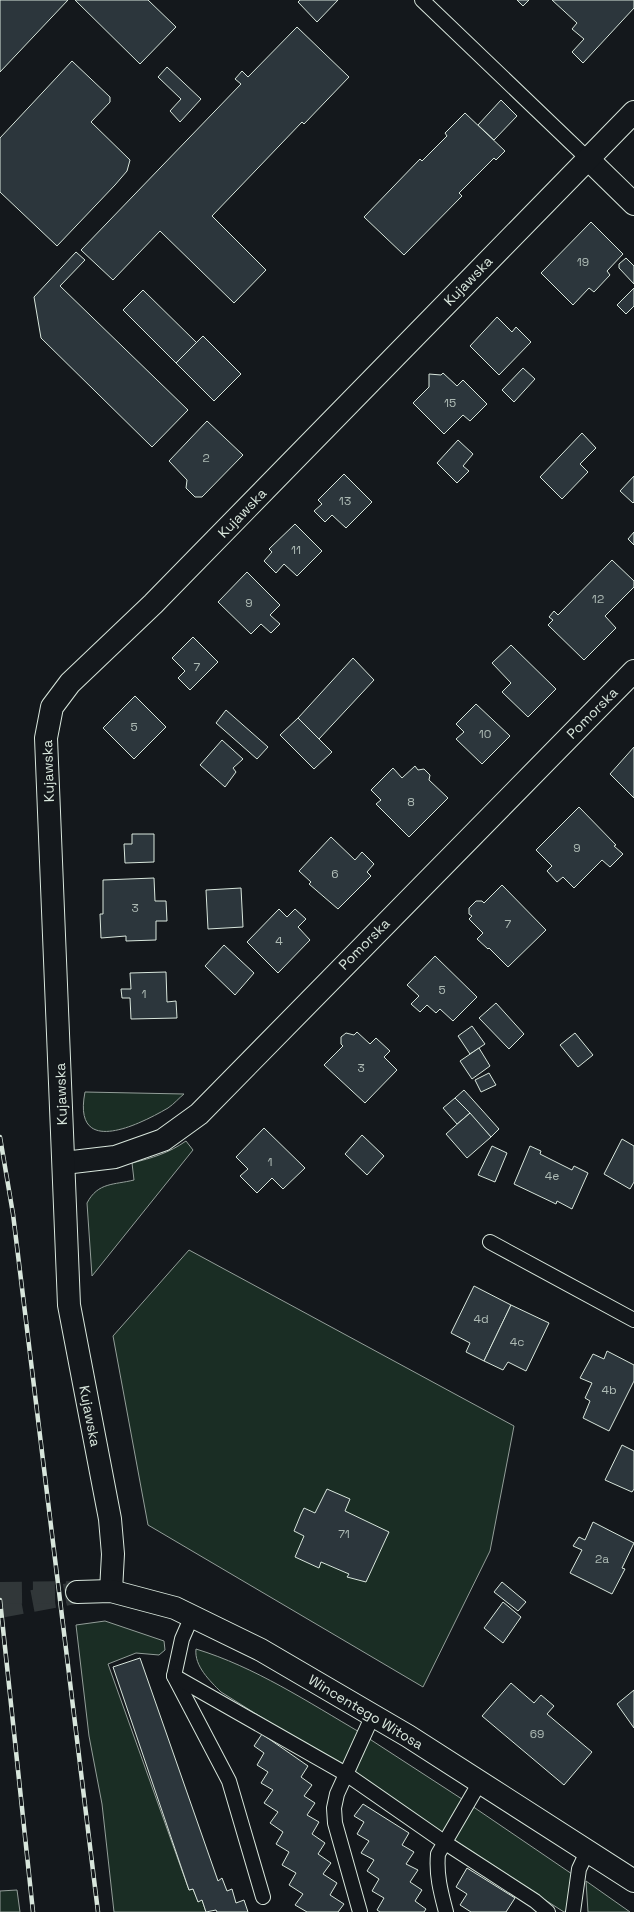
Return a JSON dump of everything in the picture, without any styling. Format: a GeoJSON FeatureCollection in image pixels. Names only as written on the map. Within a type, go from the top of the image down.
{"type":"FeatureCollection","features":[{"type":"Feature","properties":{"kind":"street","name":"Kujawska"},"geometry":{"type":"LineString","coordinates":[[111,1591],[113,1554],[110,1519],[69,1305],[46,738],[52,707],[70,683],[153,604],[634,112]]}},
{"type":"Feature","properties":{"kind":"street"},"geometry":{"type":"LineString","coordinates":[[588,159],[634,204]]}},
{"type":"Feature","properties":{"kind":"street","name":"Pomorska"},"geometry":{"type":"LineString","coordinates":[[64,1163],[115,1157],[163,1140],[199,1114],[634,671]]}},
{"type":"Feature","properties":{"kind":"street","name":"Wincentego Witosa"},"geometry":{"type":"LineString","coordinates":[[76,1593],[111,1591],[175,1608],[261,1650],[373,1715],[634,1881]]}},
{"type":"Feature","properties":{"kind":"lane"},"geometry":{"type":"LineString","coordinates":[[422,0],[588,159]]}},
{"type":"Feature","properties":{"kind":"lane"},"geometry":{"type":"LineString","coordinates":[[490,1242],[634,1320]]}},
{"type":"Feature","properties":{"kind":"lane"},"geometry":{"type":"LineString","coordinates":[[192,1616],[182,1639],[174,1676],[229,1781],[263,1897]]}},
{"type":"Feature","properties":{"kind":"lane"},"geometry":{"type":"LineString","coordinates":[[174,1676],[346,1774],[444,1842],[535,1901],[548,1912]]}},
{"type":"Feature","properties":{"kind":"lane"},"geometry":{"type":"LineString","coordinates":[[360,1912],[336,1823],[334,1808],[337,1794],[373,1715]]}},
{"type":"Feature","properties":{"kind":"lane"},"geometry":{"type":"LineString","coordinates":[[446,1912],[437,1868],[438,1854],[480,1782]]}},
{"type":"Feature","properties":{"kind":"lane"},"geometry":{"type":"LineString","coordinates":[[573,1912],[579,1868],[587,1852]]}},
{"type":"Feature","properties":{"kind":"green space"},"geometry":{"type":"Polygon","coordinates":[[[85,1092],[184,1094],[170,1106],[141,1122],[126,1128],[111,1131],[98,1131],[88,1125],[84,1112],[85,1092]]]}},
{"type":"Feature","properties":{"kind":"green space"},"geometry":{"type":"Polygon","coordinates":[[[186,1141],[193,1150],[92,1276],[87,1203],[91,1196],[101,1188],[134,1180],[132,1163],[160,1155],[186,1141]]]}},
{"type":"Feature","properties":{"kind":"green space"},"geometry":{"type":"Polygon","coordinates":[[[189,1250],[514,1426],[490,1551],[423,1687],[148,1525],[113,1336],[189,1250]]]}},
{"type":"Feature","properties":{"kind":"green space"},"geometry":{"type":"Polygon","coordinates":[[[105,1621],[164,1641],[165,1650],[159,1655],[136,1653],[108,1664],[189,1890],[193,1889],[198,1901],[202,1900],[206,1912],[114,1912],[102,1804],[89,1736],[76,1625],[105,1621]]]}},
{"type":"Feature","properties":{"kind":"green space"},"geometry":{"type":"Polygon","coordinates":[[[196,1649],[239,1665],[260,1675],[361,1733],[344,1769],[221,1692],[200,1667],[196,1655],[196,1649]]]}},
{"type":"Feature","properties":{"kind":"green space"},"geometry":{"type":"Polygon","coordinates":[[[368,1738],[465,1801],[444,1835],[351,1773],[368,1738]]]}},
{"type":"Feature","properties":{"kind":"green space"},"geometry":{"type":"Polygon","coordinates":[[[472,1806],[572,1874],[566,1912],[451,1840],[472,1806]]]}},
{"type":"Feature","properties":{"kind":"green space"},"geometry":{"type":"Polygon","coordinates":[[[586,1881],[630,1912],[588,1912],[586,1881]]]}},
{"type":"Feature","properties":{"kind":"green space"},"geometry":{"type":"Polygon","coordinates":[[[17,1890],[20,1912],[0,1912],[0,1891],[17,1890]]]}},
{"type":"Feature","properties":{"kind":"building"},"geometry":{"type":"Polygon","coordinates":[[[0,0],[68,0],[0,72],[0,0]]]}},
{"type":"Feature","properties":{"kind":"building"},"geometry":{"type":"Polygon","coordinates":[[[75,0],[148,0],[176,27],[140,64],[75,0]]]}},
{"type":"Feature","properties":{"kind":"building"},"geometry":{"type":"Polygon","coordinates":[[[300,0],[338,0],[317,22],[298,2],[300,0]]]}},
{"type":"Feature","properties":{"kind":"building"},"geometry":{"type":"Polygon","coordinates":[[[517,0],[529,0],[523,6],[517,0]]]}},
{"type":"Feature","properties":{"kind":"building"},"geometry":{"type":"Polygon","coordinates":[[[552,0],[634,0],[634,8],[583,63],[572,52],[584,39],[572,29],[577,23],[552,0]]]}},
{"type":"Feature","properties":{"kind":"building"},"geometry":{"type":"Polygon","coordinates":[[[297,27],[349,77],[304,124],[302,122],[212,216],[266,270],[234,303],[160,231],[113,280],[81,250],[241,84],[235,79],[242,71],[248,77],[297,27]]]}},
{"type":"Feature","properties":{"kind":"building"},"geometry":{"type":"Polygon","coordinates":[[[72,61],[110,97],[110,102],[91,122],[130,160],[127,171],[57,246],[0,192],[0,138],[72,61]]]}},
{"type":"Feature","properties":{"kind":"building"},"geometry":{"type":"Polygon","coordinates":[[[167,67],[201,99],[180,122],[170,111],[181,99],[158,77],[167,67]]]}},
{"type":"Feature","properties":{"kind":"building"},"geometry":{"type":"Polygon","coordinates":[[[501,100],[517,116],[494,140],[478,125],[501,100]]]}},
{"type":"Feature","properties":{"kind":"building"},"geometry":{"type":"Polygon","coordinates":[[[465,113],[505,151],[496,160],[494,158],[459,193],[462,196],[404,255],[364,217],[420,159],[422,161],[447,136],[445,133],[465,113]]]}},
{"type":"Feature","properties":{"kind":"building"},"geometry":{"type":"Polygon","coordinates":[[[591,222],[623,254],[607,271],[610,275],[594,292],[589,288],[573,305],[541,273],[591,222]]]}},
{"type":"Feature","properties":{"kind":"building"},"geometry":{"type":"Polygon","coordinates":[[[76,252],[85,260],[60,286],[188,410],[152,447],[41,338],[34,297],[76,252]]]}},
{"type":"Feature","properties":{"kind":"building"},"geometry":{"type":"Polygon","coordinates":[[[626,258],[634,266],[634,284],[619,268],[619,264],[626,258]]]}},
{"type":"Feature","properties":{"kind":"building"},"geometry":{"type":"Polygon","coordinates":[[[634,288],[634,306],[626,314],[617,305],[634,288]]]}},
{"type":"Feature","properties":{"kind":"building"},"geometry":{"type":"Polygon","coordinates":[[[143,290],[197,343],[176,363],[123,310],[143,290]]]}},
{"type":"Feature","properties":{"kind":"building"},"geometry":{"type":"Polygon","coordinates":[[[497,317],[512,332],[516,327],[531,342],[499,375],[470,346],[497,317]]]}},
{"type":"Feature","properties":{"kind":"building"},"geometry":{"type":"Polygon","coordinates":[[[203,336],[241,374],[214,401],[176,363],[203,336]]]}},
{"type":"Feature","properties":{"kind":"building"},"geometry":{"type":"Polygon","coordinates":[[[523,368],[535,379],[514,402],[502,390],[523,368]]]}},
{"type":"Feature","properties":{"kind":"building"},"geometry":{"type":"Polygon","coordinates":[[[443,373],[457,386],[463,380],[487,404],[470,421],[463,415],[444,434],[413,403],[429,387],[429,374],[441,375],[443,373]]]}},
{"type":"Feature","properties":{"kind":"building"},"geometry":{"type":"Polygon","coordinates":[[[207,421],[243,455],[202,497],[195,497],[186,488],[187,480],[169,461],[207,421]]]}},
{"type":"Feature","properties":{"kind":"building"},"geometry":{"type":"Polygon","coordinates":[[[582,433],[596,448],[580,464],[588,472],[562,499],[540,477],[582,433]]]}},
{"type":"Feature","properties":{"kind":"building"},"geometry":{"type":"Polygon","coordinates":[[[458,440],[473,454],[463,466],[469,471],[457,483],[437,463],[458,440]]]}},
{"type":"Feature","properties":{"kind":"building"},"geometry":{"type":"Polygon","coordinates":[[[344,474],[372,502],[346,528],[332,515],[325,522],[314,511],[322,504],[318,500],[344,474]]]}},
{"type":"Feature","properties":{"kind":"building"},"geometry":{"type":"Polygon","coordinates":[[[634,476],[634,502],[633,503],[620,491],[634,476]]]}},
{"type":"Feature","properties":{"kind":"building"},"geometry":{"type":"Polygon","coordinates":[[[295,524],[322,551],[297,576],[284,564],[276,573],[264,561],[272,552],[269,549],[295,524]]]}},
{"type":"Feature","properties":{"kind":"building"},"geometry":{"type":"Polygon","coordinates":[[[634,532],[634,545],[628,539],[634,532]]]}},
{"type":"Feature","properties":{"kind":"building"},"geometry":{"type":"Polygon","coordinates":[[[612,560],[634,581],[634,587],[605,616],[616,628],[584,660],[548,625],[553,620],[549,617],[554,611],[558,615],[612,560]]]}},
{"type":"Feature","properties":{"kind":"building"},"geometry":{"type":"Polygon","coordinates":[[[247,572],[280,605],[270,615],[280,624],[271,633],[261,624],[251,634],[218,602],[247,572]]]}},
{"type":"Feature","properties":{"kind":"building"},"geometry":{"type":"Polygon","coordinates":[[[193,637],[218,662],[190,690],[178,678],[185,671],[172,658],[193,637]]]}},
{"type":"Feature","properties":{"kind":"building"},"geometry":{"type":"Polygon","coordinates":[[[511,645],[556,689],[528,717],[502,692],[511,683],[492,663],[511,645]]]}},
{"type":"Feature","properties":{"kind":"building"},"geometry":{"type":"Polygon","coordinates":[[[353,658],[374,680],[319,739],[298,718],[353,658]]]}},
{"type":"Feature","properties":{"kind":"building"},"geometry":{"type":"Polygon","coordinates":[[[135,696],[166,727],[134,759],[103,728],[135,696]]]}},
{"type":"Feature","properties":{"kind":"building"},"geometry":{"type":"Polygon","coordinates":[[[476,704],[510,736],[482,764],[456,739],[464,732],[456,724],[476,704]]]}},
{"type":"Feature","properties":{"kind":"building"},"geometry":{"type":"Polygon","coordinates":[[[226,710],[268,747],[257,759],[216,723],[226,710]]]}},
{"type":"Feature","properties":{"kind":"building"},"geometry":{"type":"Polygon","coordinates":[[[298,718],[332,752],[314,769],[280,735],[298,718]]]}},
{"type":"Feature","properties":{"kind":"building"},"geometry":{"type":"Polygon","coordinates":[[[222,740],[243,759],[233,768],[236,772],[225,787],[200,765],[222,740]]]}},
{"type":"Feature","properties":{"kind":"building"},"geometry":{"type":"Polygon","coordinates":[[[634,747],[634,798],[610,774],[634,747]]]}},
{"type":"Feature","properties":{"kind":"building"},"geometry":{"type":"Polygon","coordinates":[[[415,766],[418,770],[424,769],[430,775],[429,780],[448,798],[409,837],[376,804],[381,800],[371,790],[393,768],[402,778],[415,766]]]}},
{"type":"Feature","properties":{"kind":"building"},"geometry":{"type":"Polygon","coordinates":[[[579,807],[623,854],[610,867],[602,860],[574,888],[563,877],[557,882],[547,871],[552,866],[536,850],[579,807]]]}},
{"type":"Feature","properties":{"kind":"building"},"geometry":{"type":"Polygon","coordinates":[[[132,834],[154,834],[154,862],[125,863],[124,844],[132,844],[132,834]]]}},
{"type":"Feature","properties":{"kind":"building"},"geometry":{"type":"Polygon","coordinates":[[[331,837],[355,860],[362,852],[374,864],[367,872],[371,876],[338,909],[309,884],[311,882],[299,871],[331,837]]]}},
{"type":"Feature","properties":{"kind":"building"},"geometry":{"type":"Polygon","coordinates":[[[154,878],[155,901],[166,901],[167,921],[156,921],[156,940],[126,941],[126,936],[101,938],[100,914],[103,914],[103,880],[154,878]]]}},
{"type":"Feature","properties":{"kind":"building"},"geometry":{"type":"Polygon","coordinates":[[[502,885],[546,930],[508,967],[489,948],[488,949],[477,939],[483,933],[469,919],[472,916],[469,914],[469,908],[476,901],[482,901],[484,903],[502,885]]]}},
{"type":"Feature","properties":{"kind":"building"},"geometry":{"type":"Polygon","coordinates":[[[241,888],[243,927],[208,929],[206,890],[241,888]]]}},
{"type":"Feature","properties":{"kind":"building"},"geometry":{"type":"Polygon","coordinates":[[[279,909],[287,917],[295,909],[306,919],[298,927],[310,940],[278,973],[247,942],[279,909]]]}},
{"type":"Feature","properties":{"kind":"building"},"geometry":{"type":"Polygon","coordinates":[[[224,945],[254,973],[235,995],[205,966],[224,945]]]}},
{"type":"Feature","properties":{"kind":"building"},"geometry":{"type":"Polygon","coordinates":[[[435,956],[477,997],[453,1021],[440,1009],[436,1013],[427,1005],[420,1012],[411,1004],[419,996],[407,985],[435,956]]]}},
{"type":"Feature","properties":{"kind":"building"},"geometry":{"type":"Polygon","coordinates":[[[166,972],[167,1002],[176,1001],[177,1018],[131,1019],[130,998],[122,998],[121,989],[131,989],[130,973],[166,972]]]}},
{"type":"Feature","properties":{"kind":"building"},"geometry":{"type":"Polygon","coordinates":[[[496,1003],[524,1034],[509,1049],[479,1018],[496,1003]]]}},
{"type":"Feature","properties":{"kind":"building"},"geometry":{"type":"Polygon","coordinates":[[[472,1026],[485,1044],[470,1054],[458,1036],[472,1026]]]}},
{"type":"Feature","properties":{"kind":"building"},"geometry":{"type":"Polygon","coordinates":[[[357,1032],[370,1044],[376,1038],[390,1051],[384,1057],[397,1070],[365,1103],[324,1065],[343,1046],[341,1044],[341,1037],[346,1033],[354,1035],[357,1032]]]}},
{"type":"Feature","properties":{"kind":"building"},"geometry":{"type":"Polygon","coordinates":[[[575,1033],[593,1055],[578,1067],[560,1045],[575,1033]]]}},
{"type":"Feature","properties":{"kind":"building"},"geometry":{"type":"Polygon","coordinates":[[[479,1048],[490,1066],[472,1079],[460,1061],[479,1048]]]}},
{"type":"Feature","properties":{"kind":"building"},"geometry":{"type":"Polygon","coordinates":[[[489,1073],[496,1085],[481,1092],[475,1080],[489,1073]]]}},
{"type":"Feature","properties":{"kind":"building"},"geometry":{"type":"Polygon","coordinates":[[[464,1090],[499,1129],[491,1137],[455,1098],[464,1090]]]}},
{"type":"Feature","properties":{"kind":"building"},"geometry":{"type":"Polygon","coordinates":[[[455,1098],[470,1113],[457,1124],[443,1108],[455,1098]]]}},
{"type":"Feature","properties":{"kind":"building"},"geometry":{"type":"Polygon","coordinates":[[[470,1113],[491,1137],[467,1158],[446,1134],[470,1113]]]}},
{"type":"Feature","properties":{"kind":"building"},"geometry":{"type":"Polygon","coordinates":[[[264,1128],[305,1168],[283,1189],[272,1178],[257,1193],[240,1176],[248,1169],[236,1157],[264,1128]]]}},
{"type":"Feature","properties":{"kind":"building"},"geometry":{"type":"Polygon","coordinates":[[[362,1135],[384,1156],[367,1175],[345,1154],[362,1135]]]}},
{"type":"Feature","properties":{"kind":"building"},"geometry":{"type":"Polygon","coordinates":[[[622,1139],[634,1146],[634,1182],[630,1189],[604,1174],[622,1139]]]}},
{"type":"Feature","properties":{"kind":"building"},"geometry":{"type":"Polygon","coordinates":[[[492,1146],[507,1153],[495,1182],[478,1175],[492,1146]]]}},
{"type":"Feature","properties":{"kind":"building"},"geometry":{"type":"Polygon","coordinates":[[[530,1146],[541,1151],[540,1154],[572,1170],[574,1166],[588,1173],[572,1209],[557,1201],[556,1204],[514,1184],[530,1146]]]}},
{"type":"Feature","properties":{"kind":"building"},"geometry":{"type":"Polygon","coordinates":[[[474,1286],[511,1305],[484,1361],[466,1352],[470,1343],[451,1333],[474,1286]]]}},
{"type":"Feature","properties":{"kind":"building"},"geometry":{"type":"Polygon","coordinates":[[[511,1305],[549,1323],[526,1371],[508,1362],[503,1370],[484,1361],[511,1305]]]}},
{"type":"Feature","properties":{"kind":"building"},"geometry":{"type":"Polygon","coordinates":[[[607,1351],[634,1365],[634,1381],[609,1431],[583,1418],[590,1401],[585,1398],[592,1383],[580,1378],[593,1354],[604,1359],[607,1351]]]}},
{"type":"Feature","properties":{"kind":"building"},"geometry":{"type":"Polygon","coordinates":[[[622,1445],[634,1451],[634,1489],[632,1492],[605,1480],[622,1445]]]}},
{"type":"Feature","properties":{"kind":"building"},"geometry":{"type":"Polygon","coordinates":[[[327,1489],[350,1499],[345,1511],[389,1532],[366,1582],[347,1577],[349,1574],[321,1562],[319,1568],[295,1557],[304,1536],[294,1531],[301,1514],[304,1508],[315,1513],[327,1489]]]}},
{"type":"Feature","properties":{"kind":"building"},"geometry":{"type":"Polygon","coordinates":[[[593,1522],[634,1543],[622,1568],[625,1569],[612,1594],[570,1573],[582,1550],[573,1546],[579,1537],[585,1540],[593,1522]]]}},
{"type":"Feature","properties":{"kind":"building"},"geometry":{"type":"Polygon","coordinates":[[[502,1582],[526,1602],[518,1611],[494,1592],[502,1582]]]}},
{"type":"Feature","properties":{"kind":"building"},"geometry":{"type":"Polygon","coordinates":[[[503,1602],[521,1617],[503,1643],[484,1628],[503,1602]]]}},
{"type":"Feature","properties":{"kind":"building"},"geometry":{"type":"Polygon","coordinates":[[[140,1658],[218,1881],[222,1878],[227,1891],[232,1889],[236,1903],[244,1900],[248,1912],[217,1912],[216,1910],[206,1912],[202,1900],[198,1902],[193,1889],[189,1890],[113,1667],[140,1658]]]}},
{"type":"Feature","properties":{"kind":"building"},"geometry":{"type":"Polygon","coordinates":[[[511,1683],[534,1703],[541,1695],[554,1706],[547,1714],[592,1752],[564,1785],[482,1716],[511,1683]]]}},
{"type":"Feature","properties":{"kind":"building"},"geometry":{"type":"Polygon","coordinates":[[[634,1690],[634,1728],[617,1704],[634,1690]]]}},
{"type":"Feature","properties":{"kind":"building"},"geometry":{"type":"Polygon","coordinates":[[[262,1734],[308,1766],[301,1777],[312,1785],[304,1796],[315,1803],[307,1815],[319,1822],[312,1834],[325,1843],[318,1854],[331,1863],[323,1874],[337,1883],[330,1895],[344,1904],[338,1912],[307,1912],[295,1905],[303,1894],[289,1885],[296,1873],[282,1865],[289,1852],[276,1844],[283,1832],[270,1823],[278,1812],[264,1803],[273,1790],[261,1783],[268,1772],[257,1765],[264,1753],[254,1746],[262,1734]]]}},
{"type":"Feature","properties":{"kind":"building"},"geometry":{"type":"Polygon","coordinates":[[[363,1804],[409,1833],[402,1845],[414,1852],[406,1864],[418,1870],[410,1882],[422,1890],[415,1901],[426,1909],[424,1912],[380,1912],[377,1910],[384,1898],[372,1891],[379,1879],[367,1871],[374,1860],[361,1853],[369,1841],[357,1834],[364,1822],[354,1816],[363,1804]]]}},
{"type":"Feature","properties":{"kind":"building"},"geometry":{"type":"Polygon","coordinates":[[[467,1868],[515,1898],[506,1912],[471,1912],[460,1905],[467,1894],[456,1887],[467,1868]]]}},
{"type":"Feature","properties":{"kind":"tunnel"},"geometry":{"type":"LineString","coordinates":[[0,1593],[77,1592]]}},
{"type":"Feature","properties":{"kind":"tunnel"},"geometry":{"type":"LineString","coordinates":[[0,1607],[75,1593]]}},
{"type":"Feature","properties":{"kind":"railway"},"geometry":{"type":"LineString","coordinates":[[0,1137],[13,1214],[98,1912]]}},
{"type":"Feature","properties":{"kind":"railway"},"geometry":{"type":"LineString","coordinates":[[0,1600],[33,1912]]}}]}
